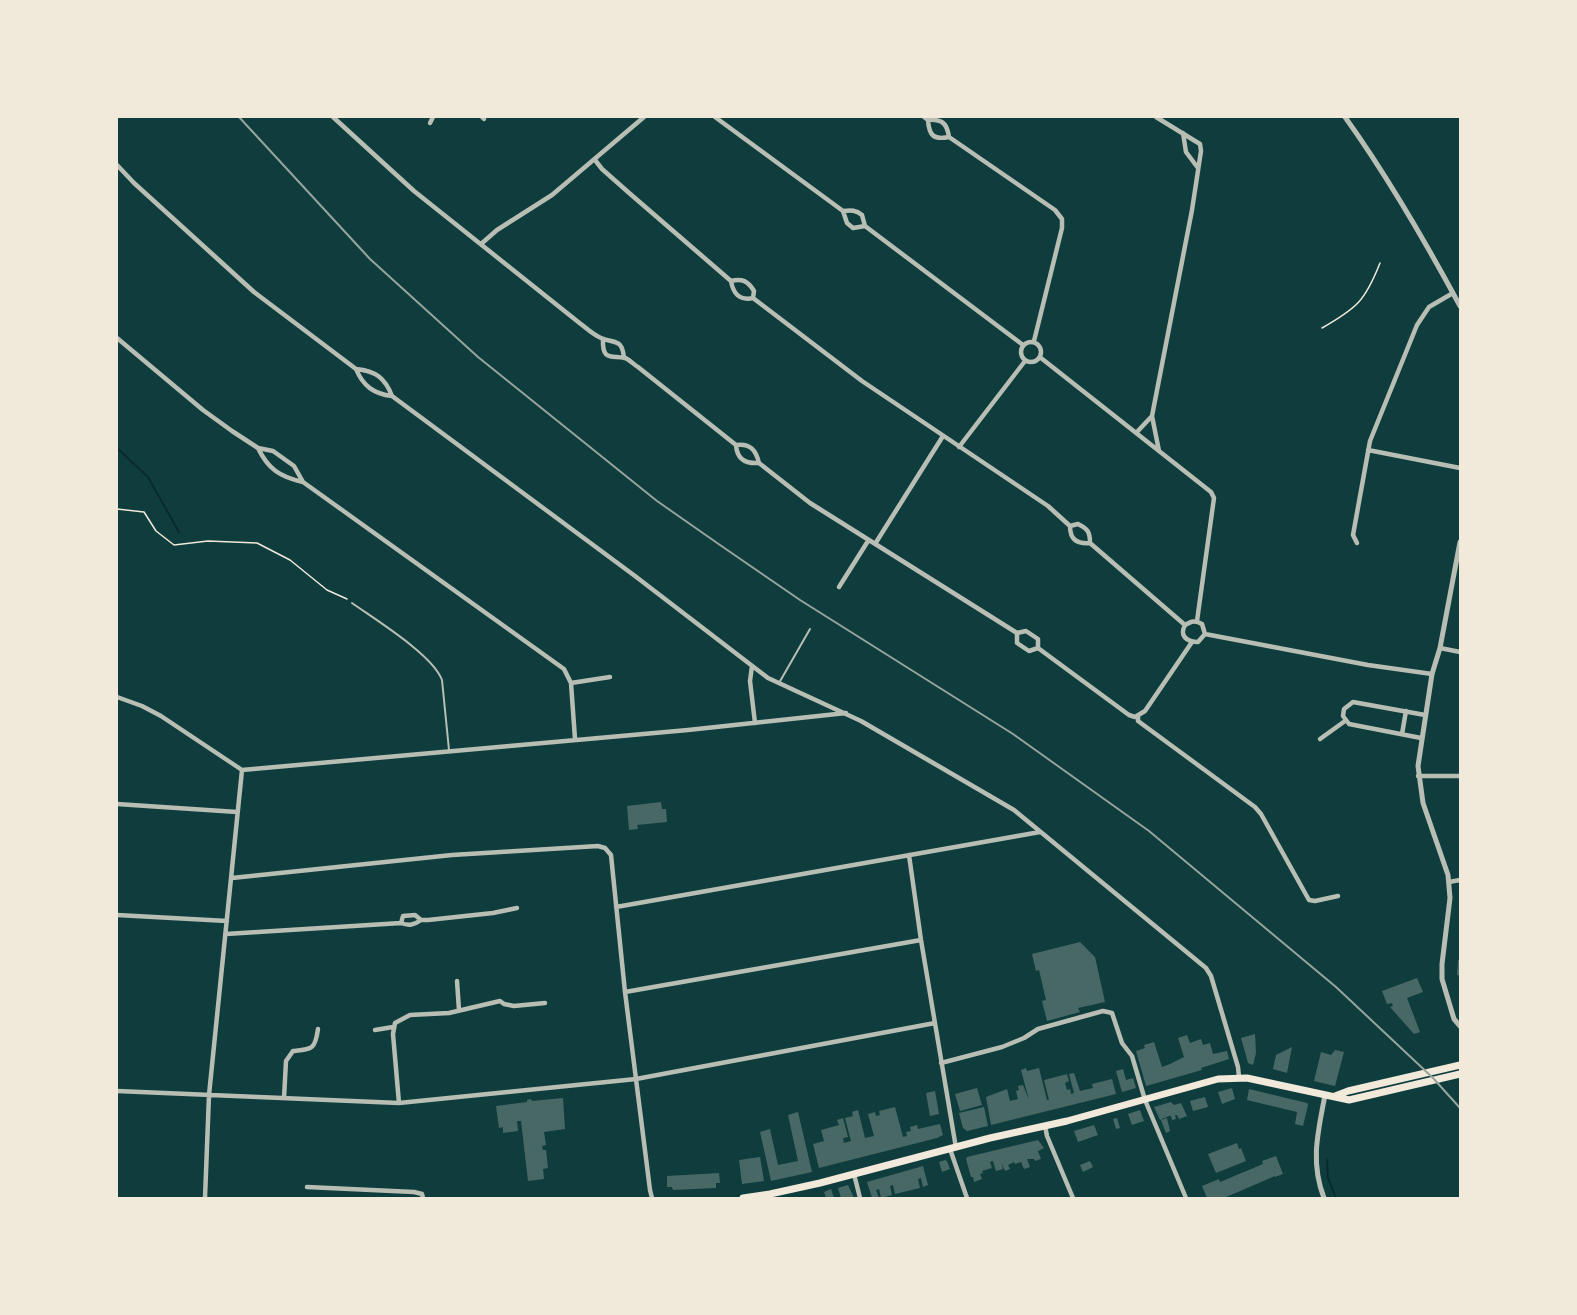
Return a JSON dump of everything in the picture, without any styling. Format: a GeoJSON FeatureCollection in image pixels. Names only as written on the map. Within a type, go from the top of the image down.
{"type":"FeatureCollection","features":[{"type":"Feature","properties":{"kind":"main road"},"geometry":{"type":"LineString","coordinates":[[1335,1096],[1460,1065]]}},
{"type":"Feature","properties":{"kind":"main road"},"geometry":{"type":"LineString","coordinates":[[742,1198],[790,1190],[854,1174],[1145,1100],[1218,1079],[1239,1077],[1349,1100],[1460,1074]]}},
{"type":"Feature","properties":{"kind":"street"},"geometry":{"type":"LineString","coordinates":[[333,117],[414,191],[577,321],[603,339],[614,340],[621,345],[624,358]]}},
{"type":"Feature","properties":{"kind":"street"},"geometry":{"type":"LineString","coordinates":[[481,244],[491,234],[552,195],[644,117]]}},
{"type":"Feature","properties":{"kind":"street"},"geometry":{"type":"LineString","coordinates":[[715,117],[843,211],[847,223],[853,228],[865,226]]}},
{"type":"Feature","properties":{"kind":"street"},"geometry":{"type":"LineString","coordinates":[[1156,117],[1200,144],[1201,151],[1152,416],[1159,451]]}},
{"type":"Feature","properties":{"kind":"street"},"geometry":{"type":"LineString","coordinates":[[1345,117],[1399,198],[1460,306]]}},
{"type":"Feature","properties":{"kind":"street"},"geometry":{"type":"LineString","coordinates":[[949,137],[948,128],[944,122],[926,119],[928,130],[933,136],[949,137],[1055,210],[1062,219],[1062,228],[1034,341]]}},
{"type":"Feature","properties":{"kind":"street"},"geometry":{"type":"LineString","coordinates":[[1183,134],[1186,152],[1198,168]]}},
{"type":"Feature","properties":{"kind":"street"},"geometry":{"type":"LineString","coordinates":[[595,160],[619,185],[731,281],[734,293],[741,298],[753,298],[862,381],[1048,506],[1070,526],[1070,533],[1075,541],[1082,544],[1090,543],[1185,625]]}},
{"type":"Feature","properties":{"kind":"street"},"geometry":{"type":"LineString","coordinates":[[117,165],[254,292],[356,369],[361,380],[370,388],[380,394],[392,396],[753,666],[779,683],[846,713],[1014,810],[1209,971],[1239,1077]]}},
{"type":"Feature","properties":{"kind":"street"},"geometry":{"type":"LineString","coordinates":[[843,211],[858,212],[862,215],[865,226],[1023,345]]}},
{"type":"Feature","properties":{"kind":"street"},"geometry":{"type":"LineString","coordinates":[[731,281],[744,280],[753,291],[753,298]]}},
{"type":"Feature","properties":{"kind":"street"},"geometry":{"type":"LineString","coordinates":[[1357,543],[1353,535],[1370,441],[1417,325],[1429,307],[1453,293]]}},
{"type":"Feature","properties":{"kind":"street"},"geometry":{"type":"LineString","coordinates":[[117,338],[203,410],[258,448],[273,451],[294,466],[303,482]]}},
{"type":"Feature","properties":{"kind":"street"},"geometry":{"type":"LineString","coordinates":[[603,339],[603,348],[612,358],[624,358],[736,445],[743,444],[751,447],[759,463],[810,503],[1017,633],[1026,631],[1033,634],[1038,639],[1038,648]]}},
{"type":"Feature","properties":{"kind":"street"},"geometry":{"type":"LineString","coordinates":[[1025,361],[1021,350],[1026,342],[1034,341],[1041,347],[1041,358]]}},
{"type":"Feature","properties":{"kind":"street"},"geometry":{"type":"LineString","coordinates":[[1025,361],[1030,362],[1041,358]]}},
{"type":"Feature","properties":{"kind":"street"},"geometry":{"type":"LineString","coordinates":[[1041,358],[1211,492],[1214,498],[1197,621]]}},
{"type":"Feature","properties":{"kind":"street"},"geometry":{"type":"LineString","coordinates":[[959,447],[1025,361]]}},
{"type":"Feature","properties":{"kind":"street"},"geometry":{"type":"LineString","coordinates":[[356,369],[370,370],[380,376],[392,396]]}},
{"type":"Feature","properties":{"kind":"street"},"geometry":{"type":"LineString","coordinates":[[1136,433],[1152,416]]}},
{"type":"Feature","properties":{"kind":"street"},"geometry":{"type":"LineString","coordinates":[[875,544],[943,436]]}},
{"type":"Feature","properties":{"kind":"street"},"geometry":{"type":"LineString","coordinates":[[736,445],[736,454],[741,460],[749,464],[759,463]]}},
{"type":"Feature","properties":{"kind":"street"},"geometry":{"type":"LineString","coordinates":[[258,448],[265,463],[286,478],[303,482],[564,669],[571,684],[575,739]]}},
{"type":"Feature","properties":{"kind":"street"},"geometry":{"type":"LineString","coordinates":[[1368,450],[1460,468]]}},
{"type":"Feature","properties":{"kind":"street"},"geometry":{"type":"LineString","coordinates":[[1070,526],[1078,524],[1086,528],[1090,534],[1090,543]]}},
{"type":"Feature","properties":{"kind":"street"},"geometry":{"type":"LineString","coordinates":[[839,587],[868,541]]}},
{"type":"Feature","properties":{"kind":"street"},"geometry":{"type":"LineString","coordinates":[[1460,542],[1440,648],[1432,674],[1421,738],[1419,776],[1423,802],[1448,875],[1450,898],[1442,979],[1454,1019],[1460,1026]]}},
{"type":"Feature","properties":{"kind":"street"},"geometry":{"type":"LineString","coordinates":[[1197,621],[1202,624],[1205,634],[1198,642],[1192,642],[1186,639],[1183,633],[1185,625],[1197,621]]}},
{"type":"Feature","properties":{"kind":"street"},"geometry":{"type":"LineString","coordinates":[[1017,633],[1017,643],[1023,648],[1029,651],[1038,648]]}},
{"type":"Feature","properties":{"kind":"street"},"geometry":{"type":"LineString","coordinates":[[1205,634],[1368,665],[1432,674]]}},
{"type":"Feature","properties":{"kind":"street"},"geometry":{"type":"LineString","coordinates":[[1192,642],[1138,716],[1138,721],[1255,807],[1309,900],[1314,902],[1338,896]]}},
{"type":"Feature","properties":{"kind":"street"},"geometry":{"type":"LineString","coordinates":[[1038,648],[1129,715],[1138,716]]}},
{"type":"Feature","properties":{"kind":"street"},"geometry":{"type":"LineString","coordinates":[[1440,648],[1460,652]]}},
{"type":"Feature","properties":{"kind":"street"},"geometry":{"type":"LineString","coordinates":[[753,666],[750,681],[755,723]]}},
{"type":"Feature","properties":{"kind":"street"},"geometry":{"type":"LineString","coordinates":[[588,671],[590,679]]}},
{"type":"Feature","properties":{"kind":"street"},"geometry":{"type":"LineString","coordinates":[[571,684],[610,677]]}},
{"type":"Feature","properties":{"kind":"street"},"geometry":{"type":"LineString","coordinates":[[117,697],[161,716],[242,770],[846,713]]}},
{"type":"Feature","properties":{"kind":"street"},"geometry":{"type":"LineString","coordinates":[[1421,738],[1349,724],[1343,716],[1344,709],[1353,702],[1425,715]]}},
{"type":"Feature","properties":{"kind":"street"},"geometry":{"type":"LineString","coordinates":[[1402,734],[1406,711]]}},
{"type":"Feature","properties":{"kind":"street"},"geometry":{"type":"LineString","coordinates":[[1320,739],[1345,721]]}},
{"type":"Feature","properties":{"kind":"street"},"geometry":{"type":"LineString","coordinates":[[205,1198],[209,1095],[242,770]]}},
{"type":"Feature","properties":{"kind":"street"},"geometry":{"type":"LineString","coordinates":[[1419,776],[1460,776]]}},
{"type":"Feature","properties":{"kind":"street"},"geometry":{"type":"LineString","coordinates":[[117,804],[237,812]]}},
{"type":"Feature","properties":{"kind":"street"},"geometry":{"type":"LineString","coordinates":[[616,906],[1040,832]]}},
{"type":"Feature","properties":{"kind":"street"},"geometry":{"type":"LineString","coordinates":[[232,878],[452,855],[598,846],[605,848],[610,855],[624,992],[652,1198]]}},
{"type":"Feature","properties":{"kind":"street"},"geometry":{"type":"LineString","coordinates":[[909,855],[953,1149],[967,1198]]}},
{"type":"Feature","properties":{"kind":"street"},"geometry":{"type":"LineString","coordinates":[[1449,882],[1460,880]]}},
{"type":"Feature","properties":{"kind":"street"},"geometry":{"type":"LineString","coordinates":[[226,934],[400,923],[407,925],[421,920],[493,913],[517,908]]}},
{"type":"Feature","properties":{"kind":"street"},"geometry":{"type":"LineString","coordinates":[[117,915],[227,921]]}},
{"type":"Feature","properties":{"kind":"street"},"geometry":{"type":"LineString","coordinates":[[624,992],[921,940]]}},
{"type":"Feature","properties":{"kind":"street"},"geometry":{"type":"LineString","coordinates":[[457,981],[459,1010]]}},
{"type":"Feature","properties":{"kind":"street"},"geometry":{"type":"LineString","coordinates":[[498,992],[500,1001]]}},
{"type":"Feature","properties":{"kind":"street"},"geometry":{"type":"LineString","coordinates":[[375,1030],[393,1027],[399,1020],[410,1015],[459,1010],[500,1001],[514,1006],[544,1004]]}},
{"type":"Feature","properties":{"kind":"street"},"geometry":{"type":"LineString","coordinates":[[941,1063],[1002,1047],[1038,1029],[1103,1011],[1109,1012],[1114,1015],[1122,1043],[1132,1056],[1145,1100],[1186,1198]]}},
{"type":"Feature","properties":{"kind":"street"},"geometry":{"type":"LineString","coordinates":[[117,1091],[399,1103],[636,1079],[934,1023]]}},
{"type":"Feature","properties":{"kind":"street"},"geometry":{"type":"LineString","coordinates":[[393,1027],[399,1103]]}},
{"type":"Feature","properties":{"kind":"street"},"geometry":{"type":"LineString","coordinates":[[284,1098],[287,1057],[293,1051],[306,1051],[312,1048],[318,1029]]}},
{"type":"Feature","properties":{"kind":"street"},"geometry":{"type":"LineString","coordinates":[[1324,1198],[1318,1182],[1316,1163],[1325,1095]]}},
{"type":"Feature","properties":{"kind":"street"},"geometry":{"type":"LineString","coordinates":[[1045,1126],[1073,1198]]}},
{"type":"Feature","properties":{"kind":"street"},"geometry":{"type":"LineString","coordinates":[[854,1174],[860,1198]]}},
{"type":"Feature","properties":{"kind":"street"},"geometry":{"type":"LineString","coordinates":[[307,1187],[420,1193],[423,1198]]}},
{"type":"Feature","properties":{"kind":"street"},"geometry":{"type":"LineString","coordinates":[[368,1198],[369,1190]]}},
{"type":"Feature","properties":{"kind":"lane"},"geometry":{"type":"LineString","coordinates":[[352,603],[414,649],[439,673],[442,680],[449,751]]}},
{"type":"Feature","properties":{"kind":"lane"},"geometry":{"type":"LineString","coordinates":[[779,683],[810,629]]}},
{"type":"Feature","properties":{"kind":"path"},"geometry":{"type":"LineString","coordinates":[[1322,328],[1350,312],[1361,302],[1380,263]]}},
{"type":"Feature","properties":{"kind":"path"},"geometry":{"type":"LineString","coordinates":[[117,509],[144,513],[156,531],[174,545],[214,541],[252,542],[268,548],[299,567],[327,590],[352,603]]}},
{"type":"Feature","properties":{"kind":"building"},"geometry":{"type":"Polygon","coordinates":[[[661,802],[662,809],[666,809],[667,822],[637,825],[638,829],[629,830],[627,806],[661,802]]]}},
{"type":"Feature","properties":{"kind":"building"},"geometry":{"type":"Polygon","coordinates":[[[1080,942],[1095,957],[1105,1002],[1078,1008],[1080,1012],[1047,1021],[1042,1001],[1046,1000],[1039,970],[1036,971],[1032,954],[1080,942]]]}},
{"type":"Feature","properties":{"kind":"building"},"geometry":{"type":"Polygon","coordinates":[[[1458,960],[1460,960],[1460,976],[1457,975],[1458,960]]]}},
{"type":"Feature","properties":{"kind":"building"},"geometry":{"type":"Polygon","coordinates":[[[1417,978],[1423,992],[1407,998],[1420,1032],[1414,1034],[1390,1007],[1393,1006],[1392,1003],[1387,1004],[1382,991],[1417,978]]]}},
{"type":"Feature","properties":{"kind":"building"},"geometry":{"type":"Polygon","coordinates":[[[1255,1034],[1256,1053],[1253,1065],[1248,1063],[1241,1038],[1255,1034]]]}},
{"type":"Feature","properties":{"kind":"building"},"geometry":{"type":"Polygon","coordinates":[[[1187,1035],[1190,1043],[1201,1039],[1203,1045],[1210,1043],[1213,1054],[1227,1051],[1229,1059],[1201,1068],[1202,1070],[1146,1086],[1136,1051],[1154,1042],[1162,1067],[1184,1057],[1178,1038],[1187,1035]]]}},
{"type":"Feature","properties":{"kind":"building"},"geometry":{"type":"Polygon","coordinates":[[[1292,1047],[1287,1073],[1273,1069],[1276,1055],[1292,1047]]]}},
{"type":"Feature","properties":{"kind":"building"},"geometry":{"type":"Polygon","coordinates":[[[1335,1050],[1344,1052],[1335,1086],[1314,1081],[1321,1052],[1331,1055],[1335,1050]]]}},
{"type":"Feature","properties":{"kind":"building"},"geometry":{"type":"Polygon","coordinates":[[[1026,1068],[1027,1071],[1039,1068],[1047,1100],[1049,1100],[1044,1080],[1067,1074],[1069,1081],[1065,1083],[1071,1094],[1074,1093],[1069,1074],[1074,1073],[1080,1091],[1093,1088],[1092,1084],[1112,1079],[1116,1094],[991,1125],[986,1097],[1007,1089],[1010,1101],[1018,1099],[1016,1091],[1019,1090],[1018,1086],[1023,1085],[1029,1100],[1021,1070],[1026,1068]]]}},
{"type":"Feature","properties":{"kind":"building"},"geometry":{"type":"Polygon","coordinates":[[[1123,1069],[1126,1080],[1133,1078],[1136,1088],[1122,1092],[1116,1071],[1123,1069]]]}},
{"type":"Feature","properties":{"kind":"building"},"geometry":{"type":"Polygon","coordinates":[[[977,1088],[982,1105],[960,1111],[955,1094],[977,1088]]]}},
{"type":"Feature","properties":{"kind":"building"},"geometry":{"type":"Polygon","coordinates":[[[1232,1088],[1235,1099],[1222,1104],[1218,1092],[1232,1088]]]}},
{"type":"Feature","properties":{"kind":"building"},"geometry":{"type":"Polygon","coordinates":[[[1249,1089],[1307,1103],[1303,1126],[1295,1124],[1297,1112],[1247,1100],[1249,1089]]]}},
{"type":"Feature","properties":{"kind":"building"},"geometry":{"type":"Polygon","coordinates":[[[935,1091],[939,1114],[930,1116],[926,1093],[935,1091]]]}},
{"type":"Feature","properties":{"kind":"building"},"geometry":{"type":"Polygon","coordinates":[[[1205,1097],[1208,1107],[1193,1111],[1190,1101],[1205,1097]]]}},
{"type":"Feature","properties":{"kind":"building"},"geometry":{"type":"Polygon","coordinates":[[[563,1098],[565,1129],[544,1132],[546,1145],[542,1146],[543,1150],[546,1150],[548,1168],[543,1169],[544,1179],[528,1181],[521,1121],[517,1121],[518,1131],[503,1133],[503,1127],[499,1128],[496,1106],[527,1102],[531,1099],[532,1101],[563,1098]]]}},
{"type":"Feature","properties":{"kind":"building"},"geometry":{"type":"Polygon","coordinates":[[[1171,1102],[1174,1105],[1181,1103],[1187,1116],[1179,1119],[1175,1115],[1176,1119],[1172,1120],[1169,1116],[1160,1120],[1154,1107],[1171,1102]]]}},
{"type":"Feature","properties":{"kind":"building"},"geometry":{"type":"Polygon","coordinates":[[[895,1107],[903,1137],[907,1136],[906,1132],[911,1131],[910,1127],[917,1125],[918,1129],[940,1124],[943,1135],[819,1168],[813,1144],[824,1141],[821,1130],[839,1125],[837,1120],[843,1118],[848,1137],[843,1138],[844,1143],[851,1141],[845,1118],[853,1116],[852,1112],[858,1110],[865,1138],[874,1136],[868,1114],[875,1112],[876,1116],[880,1115],[879,1111],[895,1107]]]}},
{"type":"Feature","properties":{"kind":"building"},"geometry":{"type":"Polygon","coordinates":[[[984,1107],[988,1126],[967,1131],[963,1128],[959,1113],[984,1107]]]}},
{"type":"Feature","properties":{"kind":"building"},"geometry":{"type":"Polygon","coordinates":[[[1140,1110],[1144,1121],[1132,1125],[1128,1114],[1140,1110]]]}},
{"type":"Feature","properties":{"kind":"building"},"geometry":{"type":"Polygon","coordinates":[[[798,1112],[812,1172],[771,1181],[760,1132],[770,1129],[778,1165],[798,1161],[788,1115],[798,1112]]]}},
{"type":"Feature","properties":{"kind":"building"},"geometry":{"type":"Polygon","coordinates":[[[1117,1118],[1120,1128],[1116,1129],[1113,1119],[1117,1118]]]}},
{"type":"Feature","properties":{"kind":"building"},"geometry":{"type":"Polygon","coordinates":[[[1167,1118],[1170,1131],[1166,1133],[1161,1120],[1167,1118]]]}},
{"type":"Feature","properties":{"kind":"building"},"geometry":{"type":"Polygon","coordinates":[[[1094,1125],[1098,1135],[1078,1142],[1074,1131],[1094,1125]]]}},
{"type":"Feature","properties":{"kind":"building"},"geometry":{"type":"Polygon","coordinates":[[[1038,1140],[1044,1148],[1038,1151],[1041,1159],[1035,1161],[1027,1159],[1030,1167],[1024,1169],[1021,1162],[1015,1164],[1014,1162],[1008,1165],[1010,1169],[1005,1171],[1001,1162],[1003,1169],[996,1171],[993,1161],[990,1162],[992,1168],[982,1171],[983,1173],[980,1174],[982,1179],[974,1182],[967,1157],[1038,1140]]]}},
{"type":"Feature","properties":{"kind":"building"},"geometry":{"type":"Polygon","coordinates":[[[1237,1143],[1246,1161],[1216,1173],[1208,1154],[1237,1143]]]}},
{"type":"Feature","properties":{"kind":"building"},"geometry":{"type":"Polygon","coordinates":[[[1276,1156],[1283,1174],[1224,1198],[1207,1198],[1202,1186],[1219,1179],[1220,1182],[1276,1156]]]}},
{"type":"Feature","properties":{"kind":"building"},"geometry":{"type":"Polygon","coordinates":[[[760,1157],[764,1181],[742,1184],[739,1160],[760,1157]]]}},
{"type":"Feature","properties":{"kind":"building"},"geometry":{"type":"Polygon","coordinates":[[[945,1160],[950,1169],[942,1172],[939,1162],[945,1160]]]}},
{"type":"Feature","properties":{"kind":"building"},"geometry":{"type":"Polygon","coordinates":[[[1090,1161],[1093,1167],[1083,1172],[1080,1165],[1090,1161]]]}},
{"type":"Feature","properties":{"kind":"building"},"geometry":{"type":"Polygon","coordinates":[[[923,1166],[928,1185],[923,1187],[921,1178],[918,1179],[920,1188],[895,1194],[893,1185],[890,1186],[892,1195],[881,1198],[879,1189],[876,1190],[879,1198],[872,1198],[867,1182],[923,1166]]]}},
{"type":"Feature","properties":{"kind":"building"},"geometry":{"type":"Polygon","coordinates":[[[719,1173],[720,1183],[716,1183],[716,1188],[673,1190],[672,1187],[667,1187],[667,1176],[719,1173]]]}},
{"type":"Feature","properties":{"kind":"building"},"geometry":{"type":"Polygon","coordinates":[[[848,1185],[854,1198],[841,1198],[838,1188],[848,1185]]]}},
{"type":"Feature","properties":{"kind":"building"},"geometry":{"type":"Polygon","coordinates":[[[831,1189],[834,1198],[826,1198],[824,1192],[831,1189]]]}},
{"type":"Feature","properties":{"kind":"waterway"},"geometry":{"type":"LineString","coordinates":[[117,448],[148,477],[179,532]]}},
{"type":"Feature","properties":{"kind":"waterway"},"geometry":{"type":"LineString","coordinates":[[1327,1160],[1328,1178],[1336,1198]]}},
{"type":"Feature","properties":{"kind":"railway"},"geometry":{"type":"LineString","coordinates":[[239,117],[370,259],[478,357],[657,501],[800,600],[1013,734],[1149,831],[1336,987],[1433,1078],[1460,1108]]}}]}
